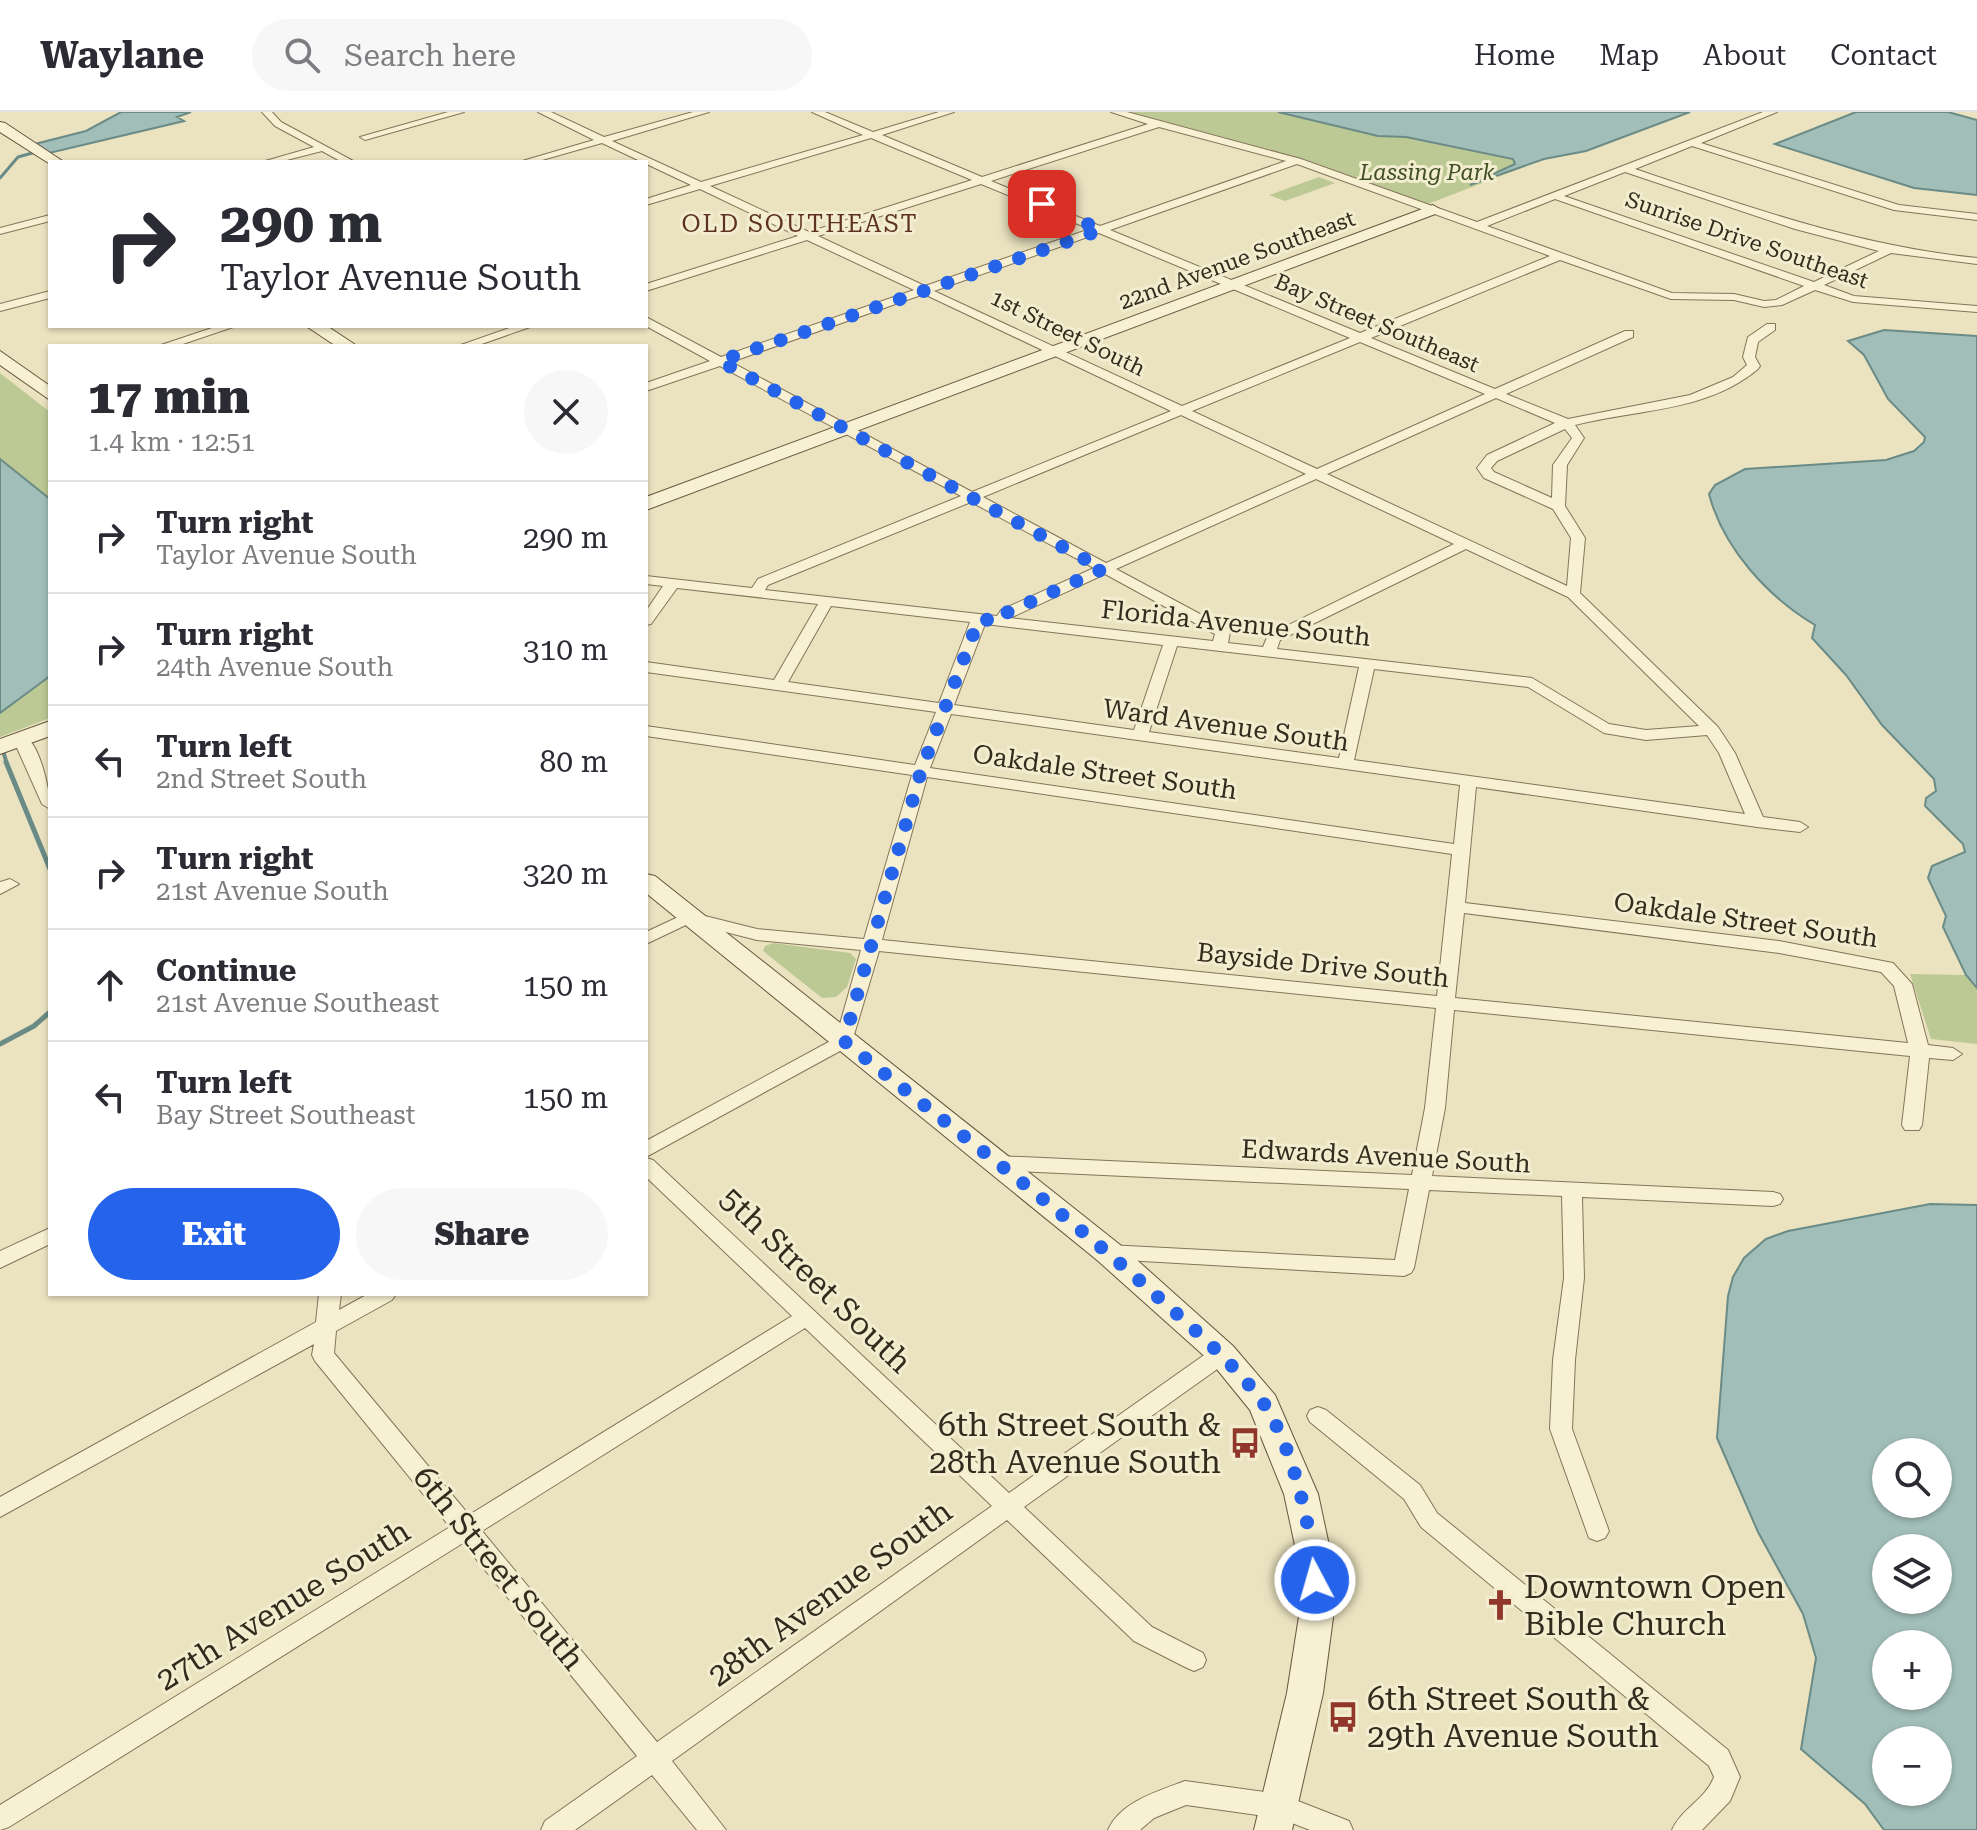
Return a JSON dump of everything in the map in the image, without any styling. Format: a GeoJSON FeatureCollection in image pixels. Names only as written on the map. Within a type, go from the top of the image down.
{"type":"FeatureCollection","features":[{"type":"Feature","properties":{"kind":"street"},"geometry":{"type":"LineString","coordinates":[[267,112],[278,124],[346,160]]}},
{"type":"Feature","properties":{"kind":"street"},"geometry":{"type":"LineString","coordinates":[[365,137],[459,112]]}},
{"type":"Feature","properties":{"kind":"street","name":"1st Street South"},"geometry":{"type":"LineString","coordinates":[[543,112],[646,160]]}},
{"type":"Feature","properties":{"kind":"street"},"geometry":{"type":"LineString","coordinates":[[531,160],[704,112]]}},
{"type":"Feature","properties":{"kind":"street","name":"Bay Street Southeast"},"geometry":{"type":"LineString","coordinates":[[817,112],[1568,424]]}},
{"type":"Feature","properties":{"kind":"street"},"geometry":{"type":"LineString","coordinates":[[648,201],[949,112]]}},
{"type":"Feature","properties":{"kind":"street"},"geometry":{"type":"LineString","coordinates":[[1116,112],[1297,161],[1659,292],[1685,298],[1734,297],[1772,304],[1887,251]]}},
{"type":"Feature","properties":{"kind":"street"},"geometry":{"type":"LineString","coordinates":[[1479,225],[1772,112]]}},
{"type":"Feature","properties":{"kind":"street"},"geometry":{"type":"LineString","coordinates":[[648,287],[1158,124]]}},
{"type":"Feature","properties":{"kind":"street"},"geometry":{"type":"LineString","coordinates":[[0,126],[54,160]]}},
{"type":"Feature","properties":{"kind":"street"},"geometry":{"type":"LineString","coordinates":[[1692,143],[1898,208],[1977,217]]}},
{"type":"Feature","properties":{"kind":"street"},"geometry":{"type":"LineString","coordinates":[[275,160],[323,148]]}},
{"type":"Feature","properties":{"kind":"street","name":"1st Street South"},"geometry":{"type":"LineString","coordinates":[[648,161],[1573,594],[1712,730],[1727,753],[1757,822]]}},
{"type":"Feature","properties":{"kind":"street"},"geometry":{"type":"LineString","coordinates":[[648,386],[1297,161]]}},
{"type":"Feature","properties":{"kind":"street"},"geometry":{"type":"LineString","coordinates":[[1626,169],[1834,238],[1887,251],[1977,261]]}},
{"type":"Feature","properties":{"kind":"street","name":"Sunrise Drive Southeast"},"geometry":{"type":"LineString","coordinates":[[1555,196],[1872,303],[1977,309]]}},
{"type":"Feature","properties":{"kind":"street","name":"22nd Avenue Southeast"},"geometry":{"type":"LineString","coordinates":[[648,503],[1433,210]]}},
{"type":"Feature","properties":{"kind":"street"},"geometry":{"type":"LineString","coordinates":[[3,231],[48,219]]}},
{"type":"Feature","properties":{"kind":"street"},"geometry":{"type":"LineString","coordinates":[[756,592],[763,582],[1560,256]]}},
{"type":"Feature","properties":{"kind":"street"},"geometry":{"type":"LineString","coordinates":[[0,308],[48,295]]}},
{"type":"Feature","properties":{"kind":"street"},"geometry":{"type":"LineString","coordinates":[[648,322],[1223,632],[1220,644]]}},
{"type":"Feature","properties":{"kind":"street"},"geometry":{"type":"LineString","coordinates":[[1573,594],[1578,538],[1558,506],[1489,475],[1484,468],[1492,458],[1568,424],[1714,393],[1744,378],[1754,366],[1749,357],[1752,340],[1771,327]]}},
{"type":"Feature","properties":{"kind":"street"},"geometry":{"type":"LineString","coordinates":[[171,344],[223,328]]}},
{"type":"Feature","properties":{"kind":"street"},"geometry":{"type":"LineString","coordinates":[[318,328],[345,344]]}},
{"type":"Feature","properties":{"kind":"street"},"geometry":{"type":"LineString","coordinates":[[470,344],[521,328]]}},
{"type":"Feature","properties":{"kind":"street"},"geometry":{"type":"LineString","coordinates":[[1001,621],[1006,613],[1629,334]]}},
{"type":"Feature","properties":{"kind":"street"},"geometry":{"type":"LineString","coordinates":[[0,356],[45,387]]}},
{"type":"Feature","properties":{"kind":"street"},"geometry":{"type":"LineString","coordinates":[[1558,506],[1560,465],[1578,438],[1568,424]]}},
{"type":"Feature","properties":{"kind":"street"},"geometry":{"type":"LineString","coordinates":[[1270,649],[1273,638],[1465,544]]}},
{"type":"Feature","properties":{"kind":"street","name":"Florida Avenue South"},"geometry":{"type":"LineString","coordinates":[[648,580],[1270,649],[1532,683],[1604,728],[1646,735],[1712,730]]}},
{"type":"Feature","properties":{"kind":"street"},"geometry":{"type":"LineString","coordinates":[[648,618],[673,583]]}},
{"type":"Feature","properties":{"kind":"street"},"geometry":{"type":"LineString","coordinates":[[778,686],[827,601]]}},
{"type":"Feature","properties":{"kind":"street"},"geometry":{"type":"LineString","coordinates":[[648,1149],[844,1041],[921,771],[979,619]]}},
{"type":"Feature","properties":{"kind":"street"},"geometry":{"type":"LineString","coordinates":[[1140,736],[1172,639]]}},
{"type":"Feature","properties":{"kind":"street"},"geometry":{"type":"LineString","coordinates":[[1345,766],[1368,662]]}},
{"type":"Feature","properties":{"kind":"street","name":"Ward Avenue South"},"geometry":{"type":"LineString","coordinates":[[648,667],[1468,784],[1800,827]]}},
{"type":"Feature","properties":{"kind":"street"},"geometry":{"type":"LineString","coordinates":[[48,729],[10,743],[48,801]]}},
{"type":"Feature","properties":{"kind":"street","name":"Oakdale Street South"},"geometry":{"type":"LineString","coordinates":[[648,731],[1461,850]]}},
{"type":"Feature","properties":{"kind":"street"},"geometry":{"type":"LineString","coordinates":[[1108,1252],[1404,1268],[1423,1185],[1446,1003],[1468,784]]}},
{"type":"Feature","properties":{"kind":"street"},"geometry":{"type":"LineString","coordinates":[[648,883],[1108,1252],[1222,1354],[1264,1404],[1301,1494],[1313,1550],[1317,1610],[1305,1693],[1276,1818]]}},
{"type":"Feature","properties":{"kind":"street","name":"Oakdale Street South"},"geometry":{"type":"LineString","coordinates":[[1454,907],[1779,947],[1887,967],[1903,984],[1920,1052]]}},
{"type":"Feature","properties":{"kind":"street"},"geometry":{"type":"LineString","coordinates":[[648,938],[689,917]]}},
{"type":"Feature","properties":{"kind":"street","name":"Bayside Drive South"},"geometry":{"type":"LineString","coordinates":[[689,917],[727,931],[1953,1054]]}},
{"type":"Feature","properties":{"kind":"street"},"geometry":{"type":"LineString","coordinates":[[1912,1125],[1920,1052]]}},
{"type":"Feature","properties":{"kind":"street","name":"Edwards Avenue South"},"geometry":{"type":"LineString","coordinates":[[997,1163],[1773,1199]]}},
{"type":"Feature","properties":{"kind":"street","name":"5th Street South"},"geometry":{"type":"LineString","coordinates":[[648,1167],[1143,1634],[1194,1660]]}},
{"type":"Feature","properties":{"kind":"street"},"geometry":{"type":"LineString","coordinates":[[1572,1190],[1574,1278],[1564,1360],[1561,1429],[1597,1531]]}},
{"type":"Feature","properties":{"kind":"street"},"geometry":{"type":"LineString","coordinates":[[0,1260],[48,1236]]}},
{"type":"Feature","properties":{"kind":"street","name":"6th Street South"},"geometry":{"type":"LineString","coordinates":[[330,1296],[329,1325],[323,1355],[713,1830]]}},
{"type":"Feature","properties":{"kind":"street"},"geometry":{"type":"LineString","coordinates":[[0,1508],[381,1296]]}},
{"type":"Feature","properties":{"kind":"street","name":"27th Avenue South"},"geometry":{"type":"LineString","coordinates":[[0,1819],[805,1318]]}},
{"type":"Feature","properties":{"kind":"street","name":"28th Avenue South"},"geometry":{"type":"LineString","coordinates":[[554,1830],[1222,1354]]}},
{"type":"Feature","properties":{"kind":"street"},"geometry":{"type":"LineString","coordinates":[[1318,1416],[1412,1492],[1429,1520],[1719,1758],[1727,1777],[1721,1793],[1685,1830]]}},
{"type":"Feature","properties":{"kind":"street"},"geometry":{"type":"LineString","coordinates":[[1121,1830],[1145,1810],[1185,1793],[1276,1818],[1340,1830]]}},
{"type":"Feature","properties":{"kind":"green space","name":"Lassing Park"},"geometry":{"type":"Polygon","coordinates":[[[1130,112],[1278,112],[1378,136],[1406,137],[1513,159],[1542,160],[1428,204],[1307,160],[1130,112]]]}},
{"type":"Feature","properties":{"kind":"green space"},"geometry":{"type":"Polygon","coordinates":[[[1319,177],[1335,183],[1285,201],[1269,195],[1319,177]]]}},
{"type":"Feature","properties":{"kind":"green space"},"geometry":{"type":"Polygon","coordinates":[[[0,373],[48,410],[48,719],[0,737],[0,373]]]}},
{"type":"Feature","properties":{"kind":"green space"},"geometry":{"type":"Polygon","coordinates":[[[773,943],[850,953],[856,959],[847,987],[836,997],[822,998],[763,951],[765,946],[773,943]]]}},
{"type":"Feature","properties":{"kind":"green space"},"geometry":{"type":"Polygon","coordinates":[[[1910,974],[1966,975],[1977,988],[1977,1044],[1931,1039],[1910,974]]]}},
{"type":"Feature","properties":{"kind":"water"},"geometry":{"type":"Polygon","coordinates":[[[121,112],[191,112],[177,117],[184,121],[45,154],[31,145],[86,131],[121,112]]]}},
{"type":"Feature","properties":{"kind":"water"},"geometry":{"type":"Polygon","coordinates":[[[1278,112],[1690,112],[1586,151],[1544,159],[1470,185],[1515,164],[1513,159],[1406,137],[1378,136],[1278,112]]]}},
{"type":"Feature","properties":{"kind":"water"},"geometry":{"type":"Polygon","coordinates":[[[1856,112],[1948,112],[1977,120],[1977,195],[1914,188],[1775,144],[1856,112]]]}},
{"type":"Feature","properties":{"kind":"water"},"geometry":{"type":"Polygon","coordinates":[[[1884,330],[1977,336],[1977,988],[1966,975],[1943,927],[1946,916],[1928,878],[1932,866],[1965,852],[1963,844],[1925,806],[1926,798],[1936,791],[1934,779],[1882,725],[1846,675],[1812,638],[1815,625],[1764,585],[1736,552],[1709,494],[1715,485],[1745,469],[1886,460],[1914,451],[1924,442],[1925,437],[1888,399],[1864,355],[1848,341],[1884,330]]]}},
{"type":"Feature","properties":{"kind":"water"},"geometry":{"type":"Polygon","coordinates":[[[0,459],[48,497],[48,677],[0,713],[0,459]]]}},
{"type":"Feature","properties":{"kind":"water"},"geometry":{"type":"Polygon","coordinates":[[[1930,1204],[1977,1205],[1977,1830],[1884,1830],[1865,1804],[1801,1749],[1816,1658],[1803,1614],[1758,1532],[1717,1438],[1728,1296],[1733,1277],[1744,1258],[1766,1239],[1788,1231],[1930,1204]]]}},
{"type":"Feature","properties":{"kind":"waterway"},"geometry":{"type":"LineString","coordinates":[[0,178],[18,157],[36,152]]}},
{"type":"Feature","properties":{"kind":"waterway"},"geometry":{"type":"LineString","coordinates":[[0,741],[7,764]]}},
{"type":"Feature","properties":{"kind":"waterway"},"geometry":{"type":"LineString","coordinates":[[6,762],[48,864]]}},
{"type":"Feature","properties":{"kind":"waterway"},"geometry":{"type":"LineString","coordinates":[[0,1044],[34,1026],[48,1014]]}},
{"type":"Feature","properties":{"kind":"place","name":"6th Street South & 28th Avenue South"},"geometry":{"type":"Point","coordinates":[1245,1443]}},
{"type":"Feature","properties":{"kind":"place","name":"Downtown Open Bible Church"},"geometry":{"type":"Point","coordinates":[1500,1605]}},
{"type":"Feature","properties":{"kind":"place","name":"6th Street South & 29th Avenue South"},"geometry":{"type":"Point","coordinates":[1343,1717]}},
{"type":"Feature","properties":{"kind":"district","name":"OLD SOUTHEAST"},"geometry":{"type":"Point","coordinates":[800,224]}},
{"type":"Feature","properties":{"kind":"route"},"geometry":{"type":"LineString","coordinates":[[1042,204],[1101,230],[720,361],[1103,569],[1006,613],[1001,621],[979,619],[921,771],[844,1041],[1108,1252],[1222,1354],[1264,1404],[1282,1444],[1301,1494],[1313,1550],[1315,1580]]}}]}
